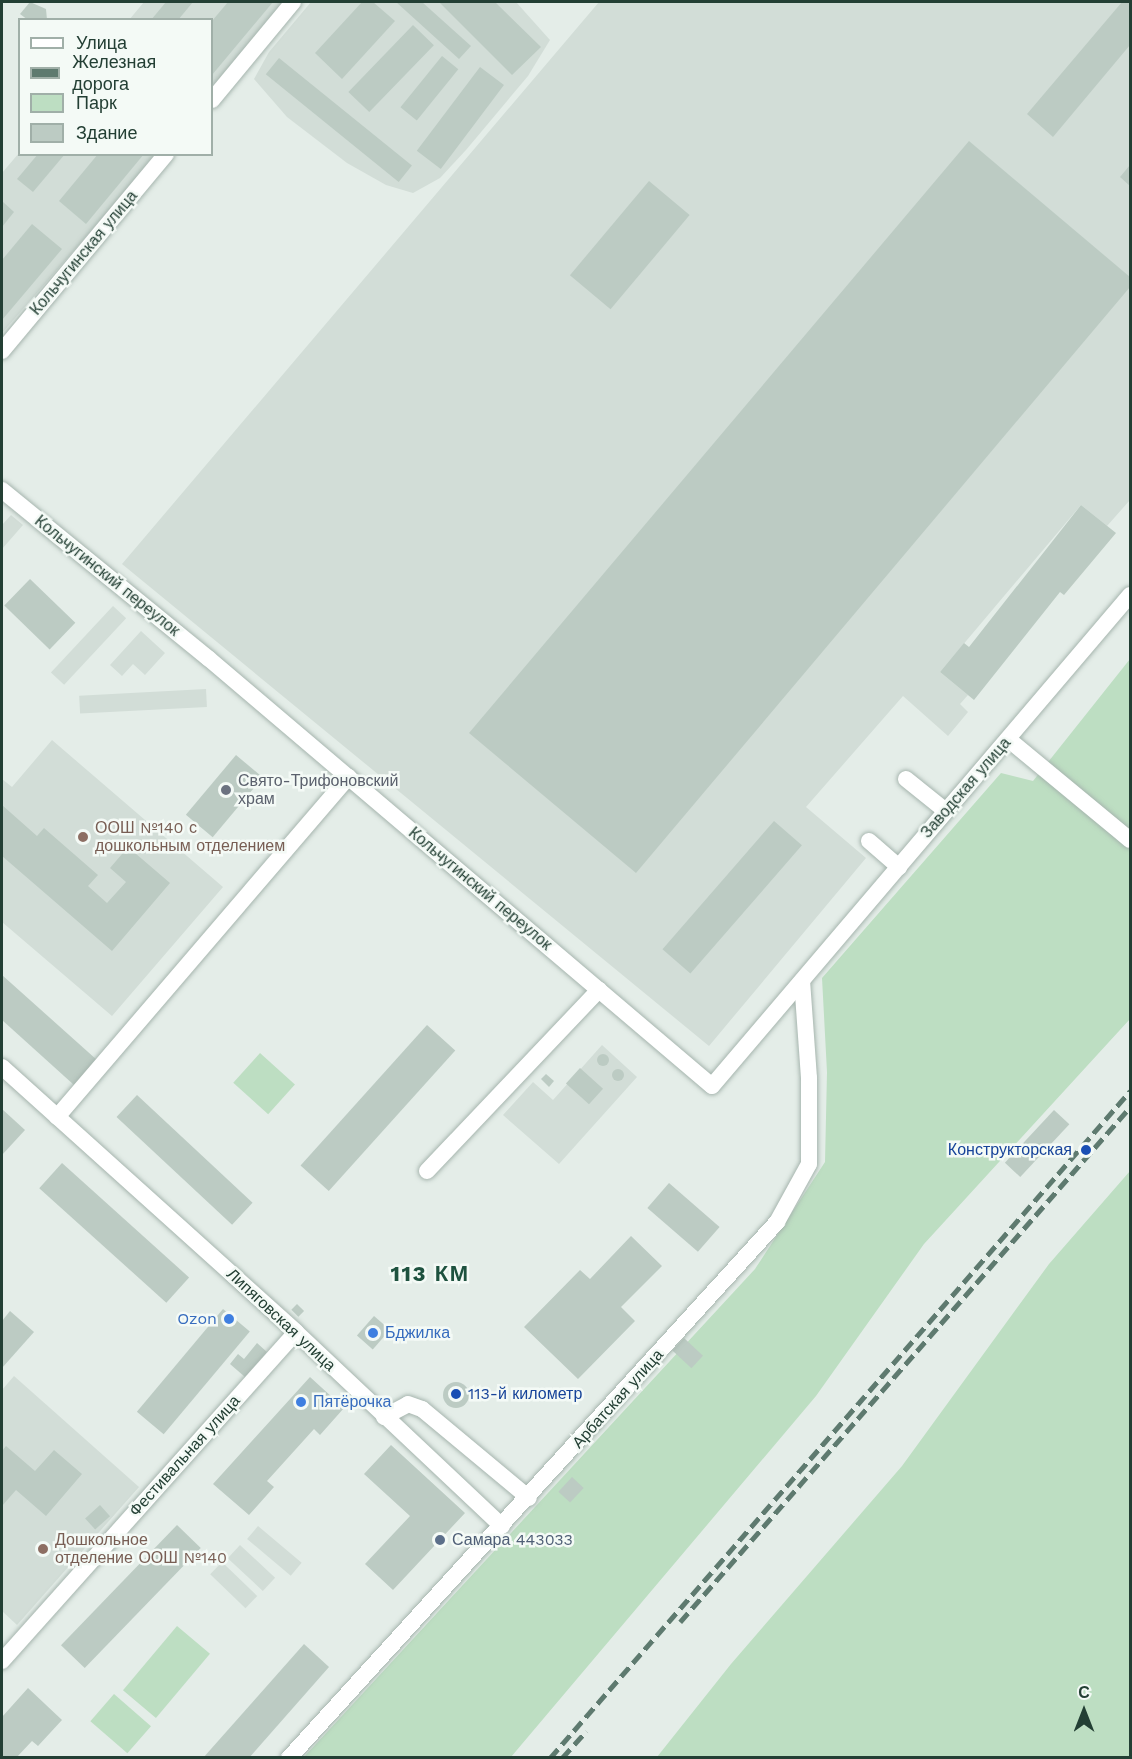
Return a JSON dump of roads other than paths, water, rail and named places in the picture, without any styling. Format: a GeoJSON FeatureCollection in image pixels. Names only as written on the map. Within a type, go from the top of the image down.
{"type":"FeatureCollection","features":[{"type":"Feature","properties":{"kind":"street"},"geometry":{"type":"LineString","coordinates":[[213,99],[293,2]]}},
{"type":"Feature","properties":{"kind":"street","name":"Кольчугинская улица"},"geometry":{"type":"LineString","coordinates":[[2,351],[164,156]]}},
{"type":"Feature","properties":{"kind":"street","name":"Кольчугинский переулок"},"geometry":{"type":"LineString","coordinates":[[2,490],[348,777],[712,1086],[802,981]]}},
{"type":"Feature","properties":{"kind":"street","name":"Заводская улица"},"geometry":{"type":"LineString","coordinates":[[802,981],[1131,595]]}},
{"type":"Feature","properties":{"kind":"street"},"geometry":{"type":"LineString","coordinates":[[1008,739],[1131,840]]}},
{"type":"Feature","properties":{"kind":"street"},"geometry":{"type":"LineString","coordinates":[[57,1117],[348,777]]}},
{"type":"Feature","properties":{"kind":"street"},"geometry":{"type":"LineString","coordinates":[[906,779],[946,811]]}},
{"type":"Feature","properties":{"kind":"street"},"geometry":{"type":"LineString","coordinates":[[869,841],[899,867]]}},
{"type":"Feature","properties":{"kind":"street","name":"Арбатская улица"},"geometry":{"type":"LineString","coordinates":[[289,1758],[529,1498],[777,1222],[809,1164],[809,1078],[802,981]]}},
{"type":"Feature","properties":{"kind":"street"},"geometry":{"type":"LineString","coordinates":[[427,1170],[599,990]]}},
{"type":"Feature","properties":{"kind":"street","name":"Липяговская улица"},"geometry":{"type":"LineString","coordinates":[[2,1067],[296,1332],[502,1526]]}},
{"type":"Feature","properties":{"kind":"street","name":"Фестивальная улица"},"geometry":{"type":"LineString","coordinates":[[2,1661],[296,1332]]}},
{"type":"Feature","properties":{"kind":"street"},"geometry":{"type":"LineString","coordinates":[[384,1417],[408,1404],[422,1409],[529,1498]]}},
{"type":"Feature","properties":{"kind":"railway"},"geometry":{"type":"LineString","coordinates":[[550,1758],[1130,1091]]}},
{"type":"Feature","properties":{"kind":"railway"},"geometry":{"type":"LineString","coordinates":[[680,1622],[1130,1107]]}},
{"type":"Feature","properties":{"kind":"railway"},"geometry":{"type":"LineString","coordinates":[[562,1758],[586,1731]]}},
{"type":"Feature","properties":{"kind":"place","name":"Свято-Трифоновский храм"},"geometry":{"type":"Point","coordinates":[226,790]}},
{"type":"Feature","properties":{"kind":"place","name":"ООШ №140 с дошкольным отделением"},"geometry":{"type":"Point","coordinates":[83,837]}},
{"type":"Feature","properties":{"kind":"place","name":"Конструкторская"},"geometry":{"type":"Point","coordinates":[1086,1150]}},
{"type":"Feature","properties":{"kind":"place","name":"Ozon"},"geometry":{"type":"Point","coordinates":[229,1319]}},
{"type":"Feature","properties":{"kind":"place","name":"Бджилка"},"geometry":{"type":"Point","coordinates":[373,1333]}},
{"type":"Feature","properties":{"kind":"place","name":"113-й километр"},"geometry":{"type":"Point","coordinates":[456,1394]}},
{"type":"Feature","properties":{"kind":"place","name":"Пятёрочка"},"geometry":{"type":"Point","coordinates":[301,1402]}},
{"type":"Feature","properties":{"kind":"place","name":"Самара 443033"},"geometry":{"type":"Point","coordinates":[440,1540]}},
{"type":"Feature","properties":{"kind":"place","name":"Дошкольное отделение ООШ №140"},"geometry":{"type":"Point","coordinates":[43,1549]}},
{"type":"Feature","properties":{"kind":"district","name":"113 КМ"},"geometry":{"type":"Point","coordinates":[430,1274]}}]}
